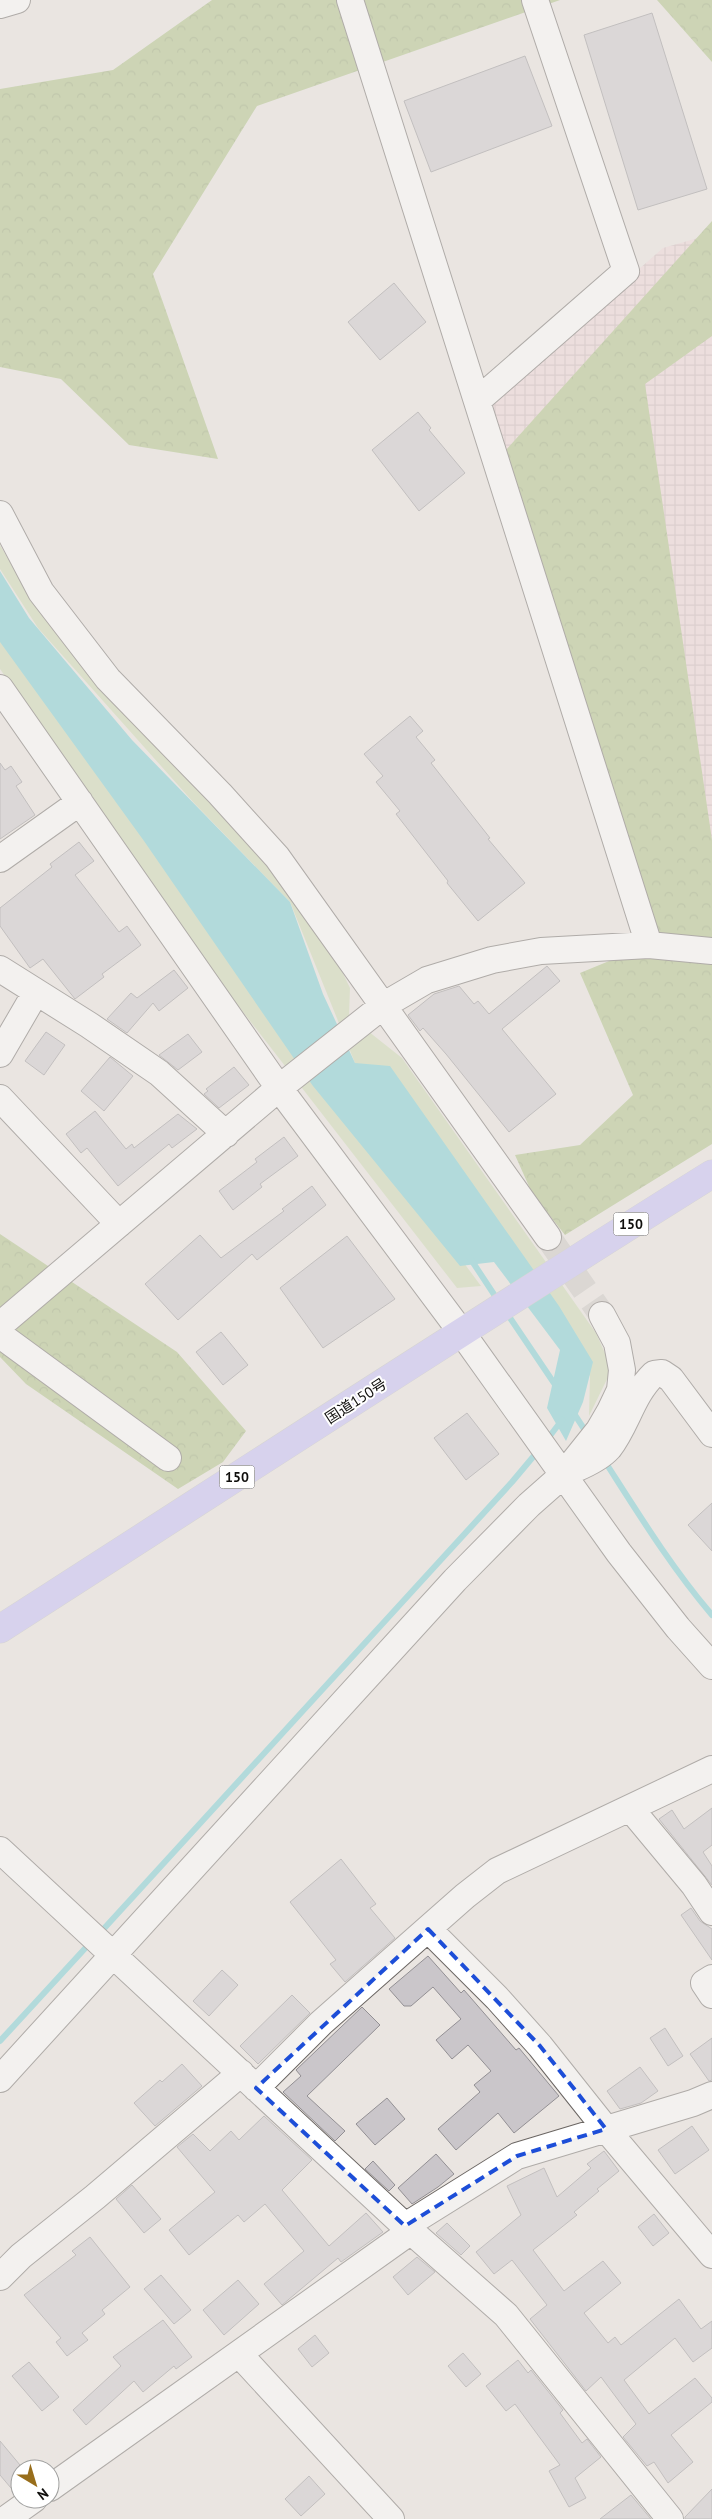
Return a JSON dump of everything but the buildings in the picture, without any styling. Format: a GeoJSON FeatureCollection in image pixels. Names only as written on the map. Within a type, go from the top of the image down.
{"type":"FeatureCollection","features":[{"type":"Feature","properties":{"kind":"highway","name":"国道150号"},"geometry":{"type":"LineString","coordinates":[[0,1628],[550,1275],[712,1174]]}},
{"type":"Feature","properties":{"kind":"street"},"geometry":{"type":"LineString","coordinates":[[0,5],[17,0]]}},
{"type":"Feature","properties":{"kind":"street"},"geometry":{"type":"LineString","coordinates":[[350,0],[649,945]]}},
{"type":"Feature","properties":{"kind":"street"},"geometry":{"type":"LineString","coordinates":[[477,401],[626,271],[535,0]]}},
{"type":"Feature","properties":{"kind":"street"},"geometry":{"type":"LineString","coordinates":[[0,514],[41,592],[100,670],[220,794],[277,857],[548,1237]]}},
{"type":"Feature","properties":{"kind":"street"},"geometry":{"type":"LineString","coordinates":[[0,688],[80,802],[468,1329],[532,1433],[618,1553],[678,1628],[712,1666]]}},
{"type":"Feature","properties":{"kind":"street"},"geometry":{"type":"LineString","coordinates":[[0,858],[80,802]]}},
{"type":"Feature","properties":{"kind":"street"},"geometry":{"type":"LineString","coordinates":[[0,1325],[286,1083],[384,1005],[427,980],[492,960],[541,951],[649,945],[712,952]]}},
{"type":"Feature","properties":{"kind":"street"},"geometry":{"type":"LineString","coordinates":[[0,970],[89,1024],[159,1073],[226,1134]]}},
{"type":"Feature","properties":{"kind":"street"},"geometry":{"type":"LineString","coordinates":[[0,1054],[36,992]]}},
{"type":"Feature","properties":{"kind":"street"},"geometry":{"type":"LineString","coordinates":[[0,1098],[119,1224]]}},
{"type":"Feature","properties":{"kind":"street"},"geometry":{"type":"LineString","coordinates":[[0,2079],[455,1580],[599,1430],[620,1390],[622,1370],[617,1343],[602,1315]]}},
{"type":"Feature","properties":{"kind":"street"},"geometry":{"type":"LineString","coordinates":[[0,1335],[168,1458]]}},
{"type":"Feature","properties":{"kind":"street"},"geometry":{"type":"LineString","coordinates":[[560,1470],[593,1461],[608,1450],[638,1392],[654,1374],[662,1373],[671,1379],[712,1434]]}},
{"type":"Feature","properties":{"kind":"street"},"geometry":{"type":"LineString","coordinates":[[0,2277],[21,2256],[95,2197],[321,2023],[497,1871],[712,1769]]}},
{"type":"Feature","properties":{"kind":"street"},"geometry":{"type":"LineString","coordinates":[[630,1808],[694,1885],[712,1912]]}},
{"type":"Feature","properties":{"kind":"street"},"geometry":{"type":"LineString","coordinates":[[0,1850],[408,2228],[506,2315],[670,2519]]}},
{"type":"Feature","properties":{"kind":"street"},"geometry":{"type":"LineString","coordinates":[[428,1929],[497,1998],[540,2046],[606,2129],[712,2255]]}},
{"type":"Feature","properties":{"kind":"street"},"geometry":{"type":"LineString","coordinates":[[712,1978],[704,1983],[712,1995]]}},
{"type":"Feature","properties":{"kind":"street"},"geometry":{"type":"LineString","coordinates":[[60,2481],[238,2354],[408,2228],[517,2156],[712,2095]]}},
{"type":"Feature","properties":{"kind":"street"},"geometry":{"type":"LineString","coordinates":[[238,2354],[391,2519]]}},
{"type":"Feature","properties":{"kind":"street"},"geometry":{"type":"LineString","coordinates":[[6,2519],[20,2509]]}},
{"type":"Feature","properties":{"kind":"highlighted area"},"geometry":{"type":"Polygon","coordinates":[[[428,1929],[540,2046],[606,2129],[517,2156],[405,2226],[256,2088],[428,1929]]]}},
{"type":"Feature","properties":{"kind":"shaded area"},"geometry":{"type":"Polygon","coordinates":[[[712,234],[712,934],[653,930],[486,403],[663,248],[712,234]]]}},
{"type":"Feature","properties":{"kind":"green space"},"geometry":{"type":"Polygon","coordinates":[[[212,0],[560,0],[257,106],[153,274],[218,459],[129,445],[61,379],[0,367],[0,89],[113,70],[212,0]]]}},
{"type":"Feature","properties":{"kind":"green space"},"geometry":{"type":"Polygon","coordinates":[[[657,0],[712,0],[712,62],[657,0]]]}},
{"type":"Feature","properties":{"kind":"green space"},"geometry":{"type":"Polygon","coordinates":[[[712,221],[712,336],[645,384],[712,840],[712,1144],[565,1235],[532,1193],[515,1155],[580,1145],[633,1095],[580,973],[648,945],[496,461],[712,221]]]}},
{"type":"Feature","properties":{"kind":"green space"},"geometry":{"type":"Polygon","coordinates":[[[0,545],[36,606],[92,676],[149,730],[267,865],[339,965],[350,988],[349,1016],[402,1058],[596,1333],[612,1369],[589,1416],[590,1376],[355,1063],[290,902],[194,803],[38,628],[0,569],[0,545]]]}},
{"type":"Feature","properties":{"kind":"green space"},"geometry":{"type":"Polygon","coordinates":[[[0,638],[481,1286],[457,1288],[195,950],[0,669],[0,638]]]}},
{"type":"Feature","properties":{"kind":"green space"},"geometry":{"type":"Polygon","coordinates":[[[0,1234],[177,1352],[246,1431],[223,1462],[178,1489],[26,1384],[0,1357],[0,1234]]]}},
{"type":"Feature","properties":{"kind":"water"},"geometry":{"type":"Polygon","coordinates":[[[0,571],[29,618],[132,740],[290,902],[323,994],[355,1063],[390,1066],[559,1306],[593,1362],[583,1402],[566,1441],[547,1408],[560,1350],[494,1262],[460,1266],[313,1086],[144,841],[0,642],[0,571]]]}},
{"type":"Feature","properties":{"kind":"waterway"},"geometry":{"type":"LineString","coordinates":[[470,1258],[499,1302]]}},
{"type":"Feature","properties":{"kind":"waterway"},"geometry":{"type":"LineString","coordinates":[[506,1312],[558,1389]]}},
{"type":"Feature","properties":{"kind":"waterway"},"geometry":{"type":"LineString","coordinates":[[573,1412],[588,1435]]}},
{"type":"Feature","properties":{"kind":"waterway"},"geometry":{"type":"LineString","coordinates":[[546,1441],[562,1420]]}},
{"type":"Feature","properties":{"kind":"waterway"},"geometry":{"type":"LineString","coordinates":[[99,1934],[512,1482],[538,1451]]}},
{"type":"Feature","properties":{"kind":"waterway"},"geometry":{"type":"LineString","coordinates":[[604,1460],[669,1559],[712,1615]]}},
{"type":"Feature","properties":{"kind":"waterway"},"geometry":{"type":"LineString","coordinates":[[0,2041],[90,1943]]}},
{"type":"Feature","properties":{"kind":"tunnel"},"geometry":{"type":"LineString","coordinates":[[548,1237],[602,1315]]}}]}
